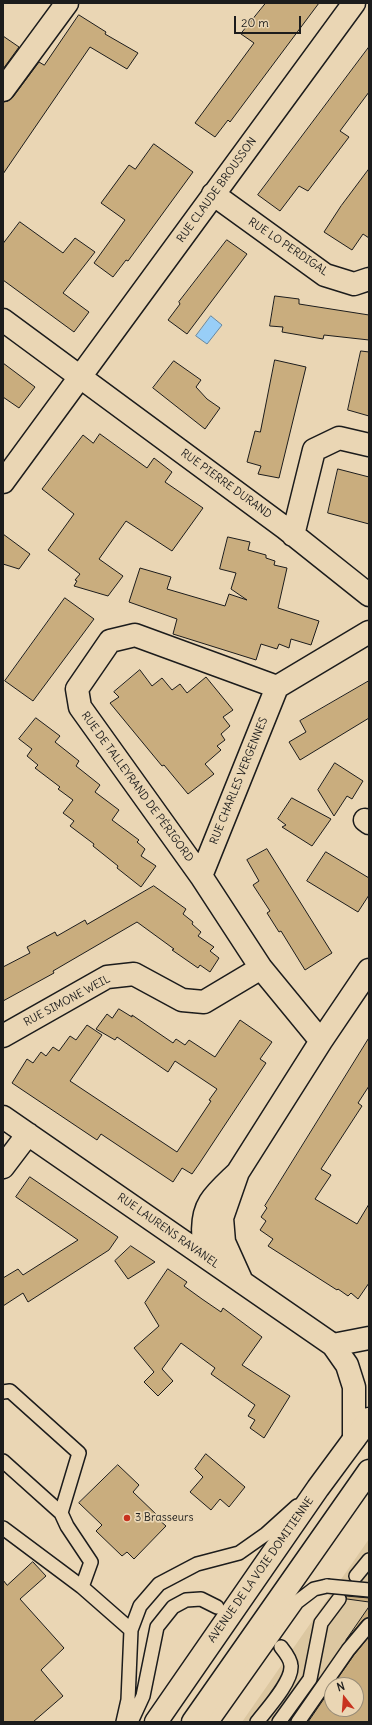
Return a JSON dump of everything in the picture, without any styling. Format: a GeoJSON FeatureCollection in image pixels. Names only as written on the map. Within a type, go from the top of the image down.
{"type":"FeatureCollection","features":[{"type":"Feature","properties":{"kind":"street"},"geometry":{"type":"LineString","coordinates":[[3,90],[67,3]]}},
{"type":"Feature","properties":{"kind":"street","name":"RUE CLAUDE BROUSSON"},"geometry":{"type":"LineString","coordinates":[[3,482],[354,3]]}},
{"type":"Feature","properties":{"kind":"street","name":"RUE LO PERDIGAL"},"geometry":{"type":"LineString","coordinates":[[213,194],[325,275],[354,284],[369,279]]}},
{"type":"Feature","properties":{"kind":"street","name":"RUE PIERRE DURAND"},"geometry":{"type":"LineString","coordinates":[[3,320],[293,535],[369,595]]}},
{"type":"Feature","properties":{"kind":"street"},"geometry":{"type":"LineString","coordinates":[[293,535],[314,450],[340,438],[369,445]]}},
{"type":"Feature","properties":{"kind":"street"},"geometry":{"type":"LineString","coordinates":[[277,687],[369,632]]}},
{"type":"Feature","properties":{"kind":"street","name":"RUE DE TALLEYRAND DE PÉRIGORD"},"geometry":{"type":"LineString","coordinates":[[277,687],[135,635],[110,641],[77,689],[80,707],[201,876],[261,968],[321,1041]]}},
{"type":"Feature","properties":{"kind":"street","name":"RUE CHARLES VERGENNES"},"geometry":{"type":"LineString","coordinates":[[201,876],[277,687]]}},
{"type":"Feature","properties":{"kind":"street","name":"RUE SIMONE WEIL"},"geometry":{"type":"LineString","coordinates":[[3,1036],[108,976],[134,974],[182,1000],[204,1002],[261,968]]}},
{"type":"Feature","properties":{"kind":"street"},"geometry":{"type":"LineString","coordinates":[[206,1257],[204,1242],[204,1217],[210,1202],[238,1172],[321,1041],[369,970]]}},
{"type":"Feature","properties":{"kind":"street","name":"RUE LAURENS RAVANEL"},"geometry":{"type":"LineString","coordinates":[[3,1116],[333,1345],[347,1365],[354,1387],[354,1439]]}},
{"type":"Feature","properties":{"kind":"street"},"geometry":{"type":"LineString","coordinates":[[3,1167],[28,1134]]}},
{"type":"Feature","properties":{"kind":"street"},"geometry":{"type":"LineString","coordinates":[[238,1172],[222,1218],[224,1242],[242,1282]]}},
{"type":"Feature","properties":{"kind":"street"},"geometry":{"type":"LineString","coordinates":[[333,1345],[369,1338]]}},
{"type":"Feature","properties":{"kind":"street","name":"AVENUE DE LA VOIE DOMITIENNE"},"geometry":{"type":"LineString","coordinates":[[156,1722],[318,1488],[369,1419]]}},
{"type":"Feature","properties":{"kind":"street"},"geometry":{"type":"LineString","coordinates":[[193,1722],[369,1471]]}},
{"type":"Feature","properties":{"kind":"lane"},"geometry":{"type":"LineString","coordinates":[[3,1392],[10,1391],[78,1453],[61,1513]]}},
{"type":"Feature","properties":{"kind":"lane"},"geometry":{"type":"LineString","coordinates":[[3,1461],[61,1513],[67,1526],[91,1562],[82,1587]]}},
{"type":"Feature","properties":{"kind":"lane"},"geometry":{"type":"LineString","coordinates":[[123,1722],[128,1700],[131,1630],[140,1606],[159,1584],[197,1564],[239,1553],[266,1534],[318,1488]]}},
{"type":"Feature","properties":{"kind":"lane"},"geometry":{"type":"LineString","coordinates":[[3,1528],[82,1587],[131,1630]]}},
{"type":"Feature","properties":{"kind":"lane"},"geometry":{"type":"LineString","coordinates":[[356,1576],[369,1560]]}},
{"type":"Feature","properties":{"kind":"lane"},"geometry":{"type":"LineString","coordinates":[[212,1722],[296,1602],[314,1588],[327,1586],[369,1590]]}},
{"type":"Feature","properties":{"kind":"lane"},"geometry":{"type":"LineString","coordinates":[[131,1722],[144,1696],[157,1627],[173,1608],[186,1600],[201,1599],[217,1607]]}},
{"type":"Feature","properties":{"kind":"lane"},"geometry":{"type":"LineString","coordinates":[[279,1722],[310,1679],[321,1623],[339,1599]]}},
{"type":"Feature","properties":{"kind":"lane"},"geometry":{"type":"LineString","coordinates":[[298,1722],[348,1650],[369,1625]]}},
{"type":"Feature","properties":{"kind":"lane"},"geometry":{"type":"LineString","coordinates":[[257,1722],[288,1680],[291,1666],[281,1647]]}},
{"type":"Feature","properties":{"kind":"shaded area"},"geometry":{"type":"Polygon","coordinates":[[[369,1539],[369,1722],[242,1722],[369,1539]]]}},
{"type":"Feature","properties":{"kind":"water"},"geometry":{"type":"Polygon","coordinates":[[[211,316],[222,325],[207,344],[196,336],[211,316]]]}},
{"type":"Feature","properties":{"kind":"building"},"geometry":{"type":"Polygon","coordinates":[[[266,3],[319,3],[230,122],[228,120],[215,137],[195,123],[254,43],[241,34],[266,3]]]}},
{"type":"Feature","properties":{"kind":"building"},"geometry":{"type":"Polygon","coordinates":[[[79,15],[106,32],[105,34],[138,53],[127,69],[90,47],[3,174],[3,102],[8,101],[13,97],[39,62],[44,65],[79,15]]]}},
{"type":"Feature","properties":{"kind":"building"},"geometry":{"type":"Polygon","coordinates":[[[3,36],[19,47],[3,69],[3,36]]]}},
{"type":"Feature","properties":{"kind":"building"},"geometry":{"type":"Polygon","coordinates":[[[369,47],[369,92],[340,131],[349,137],[308,191],[299,186],[280,211],[258,195],[369,47]]]}},
{"type":"Feature","properties":{"kind":"building"},"geometry":{"type":"Polygon","coordinates":[[[154,144],[193,172],[128,261],[126,260],[113,277],[94,263],[125,220],[101,203],[129,165],[135,169],[154,144]]]}},
{"type":"Feature","properties":{"kind":"building"},"geometry":{"type":"Polygon","coordinates":[[[369,169],[369,238],[363,234],[352,250],[324,232],[341,206],[369,169]]]}},
{"type":"Feature","properties":{"kind":"building"},"geometry":{"type":"Polygon","coordinates":[[[20,222],[63,253],[75,238],[95,252],[63,293],[89,312],[74,332],[3,280],[3,244],[20,222]]]}},
{"type":"Feature","properties":{"kind":"building"},"geometry":{"type":"Polygon","coordinates":[[[227,240],[247,254],[187,334],[168,320],[180,304],[179,302],[227,240]]]}},
{"type":"Feature","properties":{"kind":"building"},"geometry":{"type":"Polygon","coordinates":[[[275,296],[299,299],[299,304],[369,315],[369,340],[324,335],[323,339],[282,332],[283,327],[270,326],[275,296]]]}},
{"type":"Feature","properties":{"kind":"building"},"geometry":{"type":"Polygon","coordinates":[[[361,351],[369,352],[369,416],[348,410],[361,351]]]}},
{"type":"Feature","properties":{"kind":"building"},"geometry":{"type":"Polygon","coordinates":[[[275,360],[306,367],[279,478],[258,474],[261,466],[247,462],[255,431],[260,432],[275,360]]]}},
{"type":"Feature","properties":{"kind":"building"},"geometry":{"type":"Polygon","coordinates":[[[174,361],[201,380],[196,387],[207,399],[220,408],[205,429],[153,388],[174,361]]]}},
{"type":"Feature","properties":{"kind":"building"},"geometry":{"type":"Polygon","coordinates":[[[3,363],[35,387],[19,408],[3,397],[3,363]]]}},
{"type":"Feature","properties":{"kind":"building"},"geometry":{"type":"Polygon","coordinates":[[[100,434],[147,468],[154,458],[172,472],[165,482],[203,508],[172,551],[126,521],[99,559],[123,576],[108,596],[74,586],[77,581],[75,580],[80,574],[48,550],[74,514],[42,489],[83,435],[93,443],[100,434]]]}},
{"type":"Feature","properties":{"kind":"building"},"geometry":{"type":"Polygon","coordinates":[[[338,469],[369,477],[369,524],[328,513],[338,469]]]}},
{"type":"Feature","properties":{"kind":"building"},"geometry":{"type":"Polygon","coordinates":[[[3,534],[30,554],[19,569],[3,564],[3,534]]]}},
{"type":"Feature","properties":{"kind":"building"},"geometry":{"type":"Polygon","coordinates":[[[228,537],[250,542],[248,550],[266,555],[266,558],[275,561],[274,565],[287,568],[278,608],[319,621],[311,645],[291,639],[289,648],[279,644],[277,649],[261,644],[256,660],[173,634],[177,619],[129,602],[140,568],[171,577],[167,589],[225,606],[229,594],[247,600],[231,589],[236,573],[220,569],[228,537]]]}},
{"type":"Feature","properties":{"kind":"building"},"geometry":{"type":"Polygon","coordinates":[[[65,598],[94,619],[33,701],[5,681],[65,598]]]}},
{"type":"Feature","properties":{"kind":"building"},"geometry":{"type":"Polygon","coordinates":[[[140,670],[152,686],[162,678],[172,690],[180,684],[187,693],[206,677],[233,710],[223,717],[230,726],[221,734],[225,740],[217,746],[221,750],[205,764],[214,774],[188,794],[164,765],[162,766],[110,703],[119,697],[114,692],[140,670]]]}},
{"type":"Feature","properties":{"kind":"building"},"geometry":{"type":"Polygon","coordinates":[[[369,681],[369,718],[300,760],[289,742],[306,732],[300,721],[369,681]]]}},
{"type":"Feature","properties":{"kind":"building"},"geometry":{"type":"Polygon","coordinates":[[[36,718],[60,736],[55,742],[79,761],[76,766],[100,785],[95,792],[119,810],[112,820],[139,840],[137,842],[145,849],[141,856],[156,866],[141,887],[117,868],[118,866],[93,846],[94,844],[70,826],[74,821],[63,813],[73,800],[58,789],[60,787],[35,768],[38,765],[27,756],[32,749],[19,739],[36,718]]]}},
{"type":"Feature","properties":{"kind":"building"},"geometry":{"type":"Polygon","coordinates":[[[335,763],[363,781],[352,799],[347,796],[334,816],[318,790],[335,763]]]}},
{"type":"Feature","properties":{"kind":"building"},"geometry":{"type":"Polygon","coordinates":[[[292,798],[331,819],[312,846],[282,827],[286,825],[278,819],[292,798]]]}},
{"type":"Feature","properties":{"kind":"building"},"geometry":{"type":"Polygon","coordinates":[[[267,849],[332,953],[305,970],[281,931],[279,932],[267,913],[270,911],[253,885],[259,881],[247,860],[267,849]]]}},
{"type":"Feature","properties":{"kind":"building"},"geometry":{"type":"Polygon","coordinates":[[[326,852],[369,878],[369,895],[358,912],[307,881],[326,852]]]}},
{"type":"Feature","properties":{"kind":"building"},"geometry":{"type":"Polygon","coordinates":[[[154,886],[186,909],[183,914],[193,922],[192,924],[201,932],[198,936],[214,947],[210,951],[219,958],[210,972],[200,965],[198,968],[172,950],[174,949],[137,922],[53,971],[54,973],[3,1001],[3,967],[30,953],[27,947],[55,932],[57,936],[85,920],[87,924],[154,886]]]}},
{"type":"Feature","properties":{"kind":"building"},"geometry":{"type":"Polygon","coordinates":[[[119,1009],[132,1017],[132,1015],[173,1043],[176,1039],[185,1045],[189,1040],[215,1057],[240,1020],[272,1042],[260,1059],[266,1063],[192,1174],[182,1168],[173,1182],[101,1134],[97,1140],[12,1083],[27,1059],[33,1063],[41,1052],[46,1056],[53,1047],[59,1051],[70,1036],[76,1040],[87,1025],[102,1035],[70,1081],[177,1152],[211,1101],[209,1100],[217,1089],[175,1061],[168,1072],[117,1037],[115,1040],[96,1029],[107,1014],[112,1018],[119,1009]]]}},
{"type":"Feature","properties":{"kind":"building"},"geometry":{"type":"Polygon","coordinates":[[[369,1038],[369,1086],[358,1103],[362,1106],[321,1169],[331,1175],[315,1199],[357,1224],[369,1204],[369,1283],[358,1299],[351,1293],[348,1296],[338,1289],[337,1290],[268,1246],[273,1239],[260,1230],[266,1221],[261,1217],[267,1208],[265,1206],[369,1038]]]}},
{"type":"Feature","properties":{"kind":"building"},"geometry":{"type":"Polygon","coordinates":[[[30,1177],[118,1237],[109,1250],[28,1302],[23,1293],[3,1306],[3,1278],[18,1269],[23,1275],[78,1240],[16,1197],[30,1177]]]}},
{"type":"Feature","properties":{"kind":"building"},"geometry":{"type":"Polygon","coordinates":[[[131,1246],[155,1262],[128,1279],[115,1261],[131,1246]]]}},
{"type":"Feature","properties":{"kind":"building"},"geometry":{"type":"Polygon","coordinates":[[[168,1269],[187,1282],[184,1286],[221,1312],[223,1308],[262,1337],[242,1365],[290,1396],[264,1438],[250,1428],[255,1420],[248,1416],[255,1405],[211,1374],[215,1368],[181,1343],[162,1369],[173,1381],[158,1396],[144,1382],[154,1372],[134,1348],[159,1326],[145,1303],[168,1269]]]}},
{"type":"Feature","properties":{"kind":"building"},"geometry":{"type":"Polygon","coordinates":[[[206,1454],[245,1487],[229,1507],[220,1499],[211,1510],[190,1492],[203,1477],[195,1469],[206,1454]]]}},
{"type":"Feature","properties":{"kind":"building","name":"3 Brasseurs"},"geometry":{"type":"Polygon","coordinates":[[[118,1465],[139,1485],[133,1492],[159,1517],[158,1519],[166,1526],[134,1559],[127,1552],[122,1556],[96,1531],[102,1525],[79,1503],[118,1465]]]}},
{"type":"Feature","properties":{"kind":"building"},"geometry":{"type":"Polygon","coordinates":[[[33,1562],[46,1576],[20,1599],[64,1648],[41,1670],[63,1696],[33,1722],[3,1722],[3,1580],[7,1585],[33,1562]]]}},
{"type":"Feature","properties":{"kind":"building"},"geometry":{"type":"Polygon","coordinates":[[[346,1596],[369,1598],[369,1602],[347,1599],[346,1596]]]}},
{"type":"Feature","properties":{"kind":"building"},"geometry":{"type":"Polygon","coordinates":[[[369,1607],[369,1617],[363,1620],[346,1640],[369,1607]]]}},
{"type":"Feature","properties":{"kind":"building"},"geometry":{"type":"Polygon","coordinates":[[[369,1637],[369,1722],[308,1722],[324,1699],[324,1717],[364,1717],[364,1677],[339,1677],[369,1637]]]}},
{"type":"Feature","properties":{"kind":"place","name":"3 Brasseurs"},"geometry":{"type":"Point","coordinates":[127,1518]}}]}
